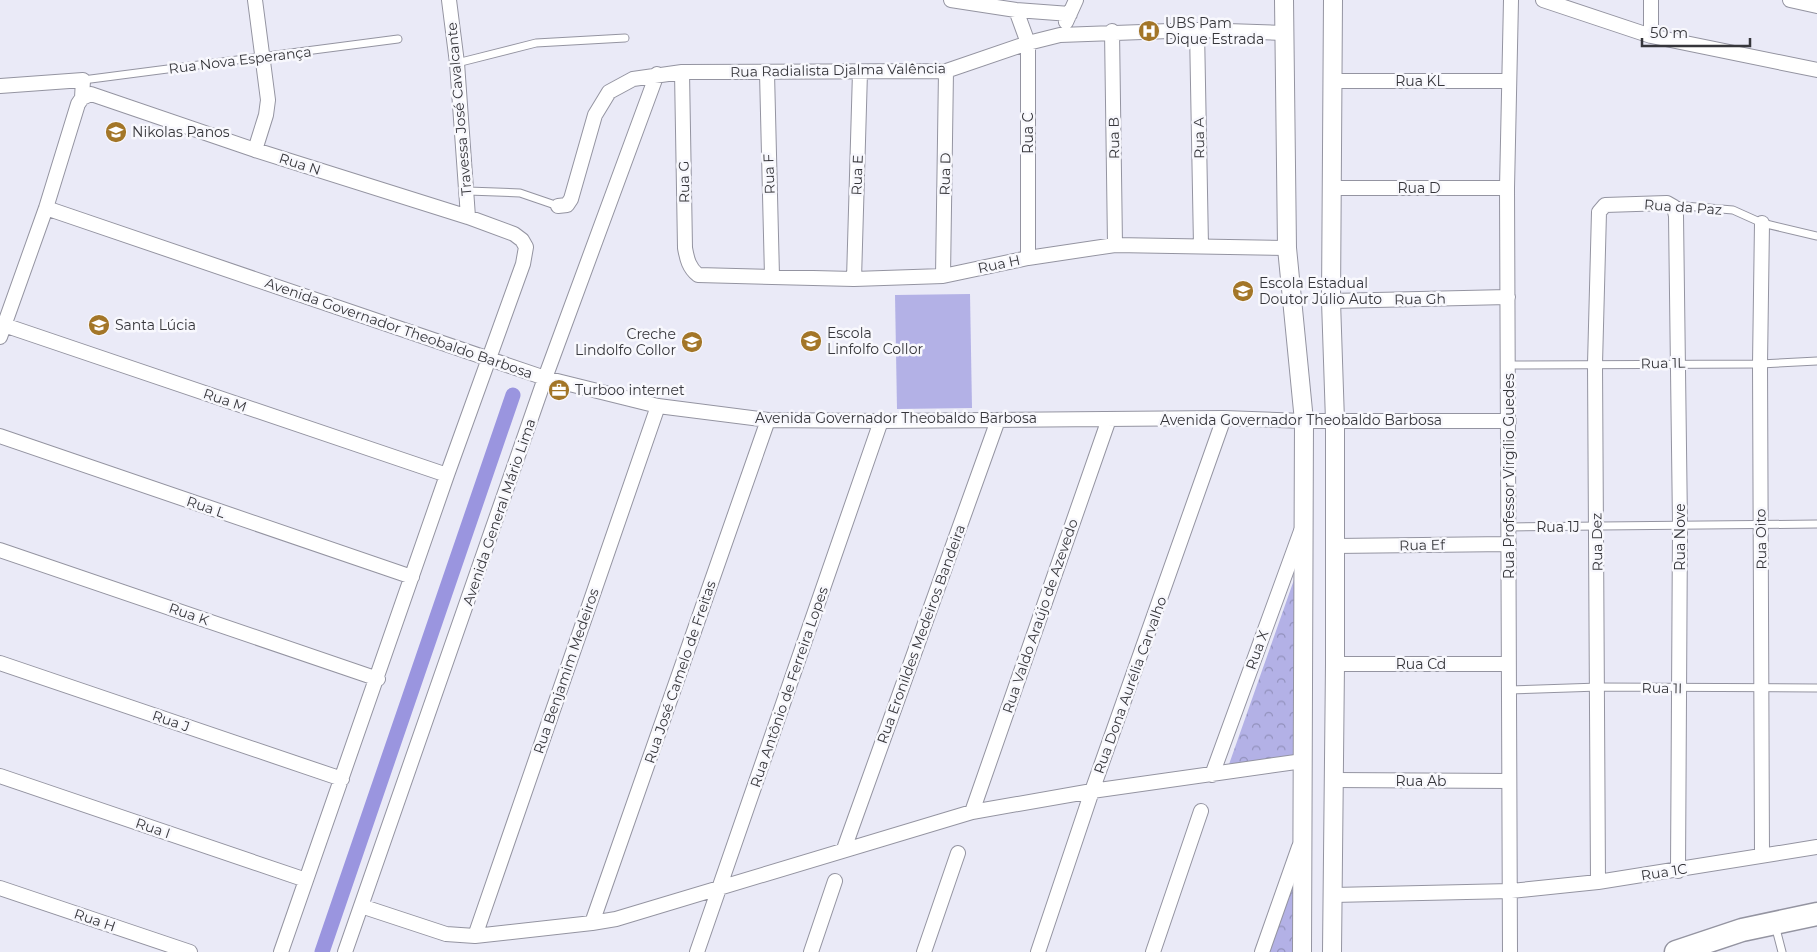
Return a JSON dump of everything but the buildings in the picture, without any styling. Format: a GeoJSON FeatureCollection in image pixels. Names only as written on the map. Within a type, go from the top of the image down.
{"type":"FeatureCollection","features":[{"type":"Feature","properties":{"kind":"main road"},"geometry":{"type":"LineString","coordinates":[[1676,952],[1775,922],[1817,914]]}},
{"type":"Feature","properties":{"kind":"street"},"geometry":{"type":"LineString","coordinates":[[255,0],[268,100],[266,115],[255,150]]}},
{"type":"Feature","properties":{"kind":"street","name":"Travessa José Cavalcante"},"geometry":{"type":"LineString","coordinates":[[448,0],[457,63],[468,191],[468,217]]}},
{"type":"Feature","properties":{"kind":"street"},"geometry":{"type":"LineString","coordinates":[[951,0],[1016,10],[1070,14]]}},
{"type":"Feature","properties":{"kind":"street"},"geometry":{"type":"LineString","coordinates":[[1060,35],[1076,0]]}},
{"type":"Feature","properties":{"kind":"street"},"geometry":{"type":"LineString","coordinates":[[1284,0],[1287,248],[1304,421],[1302,952]]}},
{"type":"Feature","properties":{"kind":"street"},"geometry":{"type":"LineString","coordinates":[[1332,952],[1335,664],[1335,421],[1331,301],[1333,0]]}},
{"type":"Feature","properties":{"kind":"street","name":"Rua Professor Virgílio Guedes"},"geometry":{"type":"LineString","coordinates":[[1510,952],[1507,188],[1511,0]]}},
{"type":"Feature","properties":{"kind":"street"},"geometry":{"type":"LineString","coordinates":[[1543,0],[1651,36],[1817,70]]}},
{"type":"Feature","properties":{"kind":"street"},"geometry":{"type":"LineString","coordinates":[[1651,0],[1651,36]]}},
{"type":"Feature","properties":{"kind":"street"},"geometry":{"type":"LineString","coordinates":[[1790,0],[1817,6]]}},
{"type":"Feature","properties":{"kind":"street","name":"Rua C"},"geometry":{"type":"LineString","coordinates":[[1016,10],[1028,42],[1028,258]]}},
{"type":"Feature","properties":{"kind":"street","name":"Rua Radialista Djalma Valência"},"geometry":{"type":"LineString","coordinates":[[558,206],[567,206],[571,199],[595,115],[609,92],[633,79],[657,74],[682,72],[946,71],[1028,42],[1060,35],[1112,31],[1197,30],[1284,33]]}},
{"type":"Feature","properties":{"kind":"street","name":"Rua A"},"geometry":{"type":"LineString","coordinates":[[1197,30],[1201,246]]}},
{"type":"Feature","properties":{"kind":"street","name":"Rua B"},"geometry":{"type":"LineString","coordinates":[[1112,31],[1115,244]]}},
{"type":"Feature","properties":{"kind":"street","name":"Rua D"},"geometry":{"type":"LineString","coordinates":[[944,276],[946,71]]}},
{"type":"Feature","properties":{"kind":"street","name":"Rua G"},"geometry":{"type":"LineString","coordinates":[[682,72],[685,248],[692,270],[698,275],[710,277]]}},
{"type":"Feature","properties":{"kind":"street","name":"Rua E"},"geometry":{"type":"LineString","coordinates":[[854,279],[860,72]]}},
{"type":"Feature","properties":{"kind":"street","name":"Rua F"},"geometry":{"type":"LineString","coordinates":[[767,73],[772,276]]}},
{"type":"Feature","properties":{"kind":"street","name":"Avenida General Mário Lima"},"geometry":{"type":"LineString","coordinates":[[345,952],[542,377],[657,74]]}},
{"type":"Feature","properties":{"kind":"street"},"geometry":{"type":"LineString","coordinates":[[2,331],[46,208],[78,104],[82,98],[83,80]]}},
{"type":"Feature","properties":{"kind":"street","name":"Rua Nova Esperança"},"geometry":{"type":"LineString","coordinates":[[0,86],[83,80]]}},
{"type":"Feature","properties":{"kind":"street","name":"Rua KL"},"geometry":{"type":"LineString","coordinates":[[1332,81],[1508,81]]}},
{"type":"Feature","properties":{"kind":"street","name":"Rua N"},"geometry":{"type":"LineString","coordinates":[[82,98],[91,94],[97,95],[255,150],[468,217],[522,240],[526,255],[490,359]]}},
{"type":"Feature","properties":{"kind":"street","name":"Rua D"},"geometry":{"type":"LineString","coordinates":[[1332,188],[1507,188]]}},
{"type":"Feature","properties":{"kind":"street","name":"Rua da Paz"},"geometry":{"type":"LineString","coordinates":[[1605,205],[1671,204]]}},
{"type":"Feature","properties":{"kind":"street","name":"Rua Nove"},"geometry":{"type":"LineString","coordinates":[[1671,204],[1676,216],[1680,525],[1678,871]]}},
{"type":"Feature","properties":{"kind":"street","name":"Rua Dez"},"geometry":{"type":"LineString","coordinates":[[1598,882],[1599,687],[1595,364],[1599,212],[1605,205]]}},
{"type":"Feature","properties":{"kind":"street","name":"Avenida Governador Theobaldo Barbosa"},"geometry":{"type":"LineString","coordinates":[[46,208],[542,377],[658,406],[768,420],[1224,418],[1304,421],[1509,421]]}},
{"type":"Feature","properties":{"kind":"street","name":"Rua Oito"},"geometry":{"type":"LineString","coordinates":[[1762,224],[1760,364],[1762,855]]}},
{"type":"Feature","properties":{"kind":"street","name":"Rua H"},"geometry":{"type":"LineString","coordinates":[[710,277],[772,276],[854,279],[944,276],[1028,258],[1115,244],[1287,248]]}},
{"type":"Feature","properties":{"kind":"street","name":"Rua Gh"},"geometry":{"type":"LineString","coordinates":[[1331,301],[1508,297]]}},
{"type":"Feature","properties":{"kind":"street","name":"Rua M"},"geometry":{"type":"LineString","coordinates":[[2,331],[447,476]]}},
{"type":"Feature","properties":{"kind":"street"},"geometry":{"type":"LineString","coordinates":[[282,952],[447,476],[490,359]]}},
{"type":"Feature","properties":{"kind":"street","name":"Rua Benjamim Medeiros"},"geometry":{"type":"LineString","coordinates":[[475,936],[658,406]]}},
{"type":"Feature","properties":{"kind":"street","name":"Rua Dona Aurélia Carvalho"},"geometry":{"type":"LineString","coordinates":[[1038,952],[1092,791],[1224,418]]}},
{"type":"Feature","properties":{"kind":"street","name":"Rua Valdo Araújo de Azevedo"},"geometry":{"type":"LineString","coordinates":[[972,812],[1109,419]]}},
{"type":"Feature","properties":{"kind":"street","name":"Rua José Camelo de Freitas"},"geometry":{"type":"LineString","coordinates":[[592,923],[768,420]]}},
{"type":"Feature","properties":{"kind":"street","name":"Rua Eronildes Medeiros Bandeira"},"geometry":{"type":"LineString","coordinates":[[844,848],[998,420]]}},
{"type":"Feature","properties":{"kind":"street","name":"Rua Antônio de Ferreira Lopes"},"geometry":{"type":"LineString","coordinates":[[697,952],[881,421]]}},
{"type":"Feature","properties":{"kind":"street","name":"Rua L"},"geometry":{"type":"LineString","coordinates":[[0,436],[412,577]]}},
{"type":"Feature","properties":{"kind":"street","name":"Rua X"},"geometry":{"type":"LineString","coordinates":[[1212,775],[1303,525]]}},
{"type":"Feature","properties":{"kind":"street","name":"Rua Ef"},"geometry":{"type":"LineString","coordinates":[[1335,546],[1509,544]]}},
{"type":"Feature","properties":{"kind":"street","name":"Rua K"},"geometry":{"type":"LineString","coordinates":[[0,550],[378,679]]}},
{"type":"Feature","properties":{"kind":"street","name":"Rua J"},"geometry":{"type":"LineString","coordinates":[[0,664],[342,779]]}},
{"type":"Feature","properties":{"kind":"street","name":"Rua Cd"},"geometry":{"type":"LineString","coordinates":[[1335,664],[1508,664]]}},
{"type":"Feature","properties":{"kind":"street"},"geometry":{"type":"LineString","coordinates":[[362,906],[446,934],[475,936],[592,923],[616,919],[844,848],[972,812],[1092,791],[1303,761]]}},
{"type":"Feature","properties":{"kind":"street","name":"Rua I"},"geometry":{"type":"LineString","coordinates":[[0,776],[306,880]]}},
{"type":"Feature","properties":{"kind":"street","name":"Rua Ab"},"geometry":{"type":"LineString","coordinates":[[1334,780],[1509,781]]}},
{"type":"Feature","properties":{"kind":"street"},"geometry":{"type":"LineString","coordinates":[[1153,952],[1201,811]]}},
{"type":"Feature","properties":{"kind":"street"},"geometry":{"type":"LineString","coordinates":[[1262,952],[1303,836]]}},
{"type":"Feature","properties":{"kind":"street","name":"Rua 1C"},"geometry":{"type":"LineString","coordinates":[[1333,895],[1511,891],[1678,871],[1817,847]]}},
{"type":"Feature","properties":{"kind":"street"},"geometry":{"type":"LineString","coordinates":[[924,952],[958,853]]}},
{"type":"Feature","properties":{"kind":"street"},"geometry":{"type":"LineString","coordinates":[[811,952],[836,881]]}},
{"type":"Feature","properties":{"kind":"street","name":"Rua H"},"geometry":{"type":"LineString","coordinates":[[0,888],[190,952]]}},
{"type":"Feature","properties":{"kind":"lane"},"geometry":{"type":"LineString","coordinates":[[457,63],[536,43],[625,38]]}},
{"type":"Feature","properties":{"kind":"lane","name":"Rua Nova Esperança"},"geometry":{"type":"LineString","coordinates":[[83,80],[398,40]]}},
{"type":"Feature","properties":{"kind":"lane"},"geometry":{"type":"LineString","coordinates":[[468,191],[499,190],[520,193],[558,206]]}},
{"type":"Feature","properties":{"kind":"lane","name":"Rua da Paz"},"geometry":{"type":"LineString","coordinates":[[1671,204],[1733,210],[1762,224],[1817,236]]}},
{"type":"Feature","properties":{"kind":"lane","name":"Rua 1L"},"geometry":{"type":"LineString","coordinates":[[1509,365],[1760,364],[1817,361]]}},
{"type":"Feature","properties":{"kind":"lane","name":"Rua 1J"},"geometry":{"type":"LineString","coordinates":[[1509,527],[1817,524]]}},
{"type":"Feature","properties":{"kind":"lane","name":"Rua 1I"},"geometry":{"type":"LineString","coordinates":[[1508,690],[1599,687],[1817,688]]}},
{"type":"Feature","properties":{"kind":"lane"},"geometry":{"type":"LineString","coordinates":[[1775,922],[1782,952]]}},
{"type":"Feature","properties":{"kind":"green space"},"geometry":{"type":"Polygon","coordinates":[[[970,294],[972,408],[897,409],[895,295],[970,294]]]}},
{"type":"Feature","properties":{"kind":"green space"},"geometry":{"type":"Polygon","coordinates":[[[1302,557],[1300,760],[1227,770],[1302,557]]]}},
{"type":"Feature","properties":{"kind":"green space"},"geometry":{"type":"Polygon","coordinates":[[[1300,863],[1299,952],[1268,952],[1300,863]]]}},
{"type":"Feature","properties":{"kind":"waterway"},"geometry":{"type":"LineString","coordinates":[[322,952],[513,395]]}},
{"type":"Feature","properties":{"kind":"place","name":"UBS Pam Dique Estrada"},"geometry":{"type":"Point","coordinates":[1149,31]}},
{"type":"Feature","properties":{"kind":"place","name":"Nikolas Panos"},"geometry":{"type":"Point","coordinates":[116,132]}},
{"type":"Feature","properties":{"kind":"place","name":"Escola Estadual Doutor Júlio Auto"},"geometry":{"type":"Point","coordinates":[1243,291]}},
{"type":"Feature","properties":{"kind":"place","name":"Santa Lúcia"},"geometry":{"type":"Point","coordinates":[99,325]}},
{"type":"Feature","properties":{"kind":"place","name":"Escola Linfolfo Collor"},"geometry":{"type":"Point","coordinates":[811,341]}},
{"type":"Feature","properties":{"kind":"place","name":"Creche Lindolfo Collor"},"geometry":{"type":"Point","coordinates":[692,342]}},
{"type":"Feature","properties":{"kind":"place","name":"Turboo internet"},"geometry":{"type":"Point","coordinates":[559,390]}}]}
